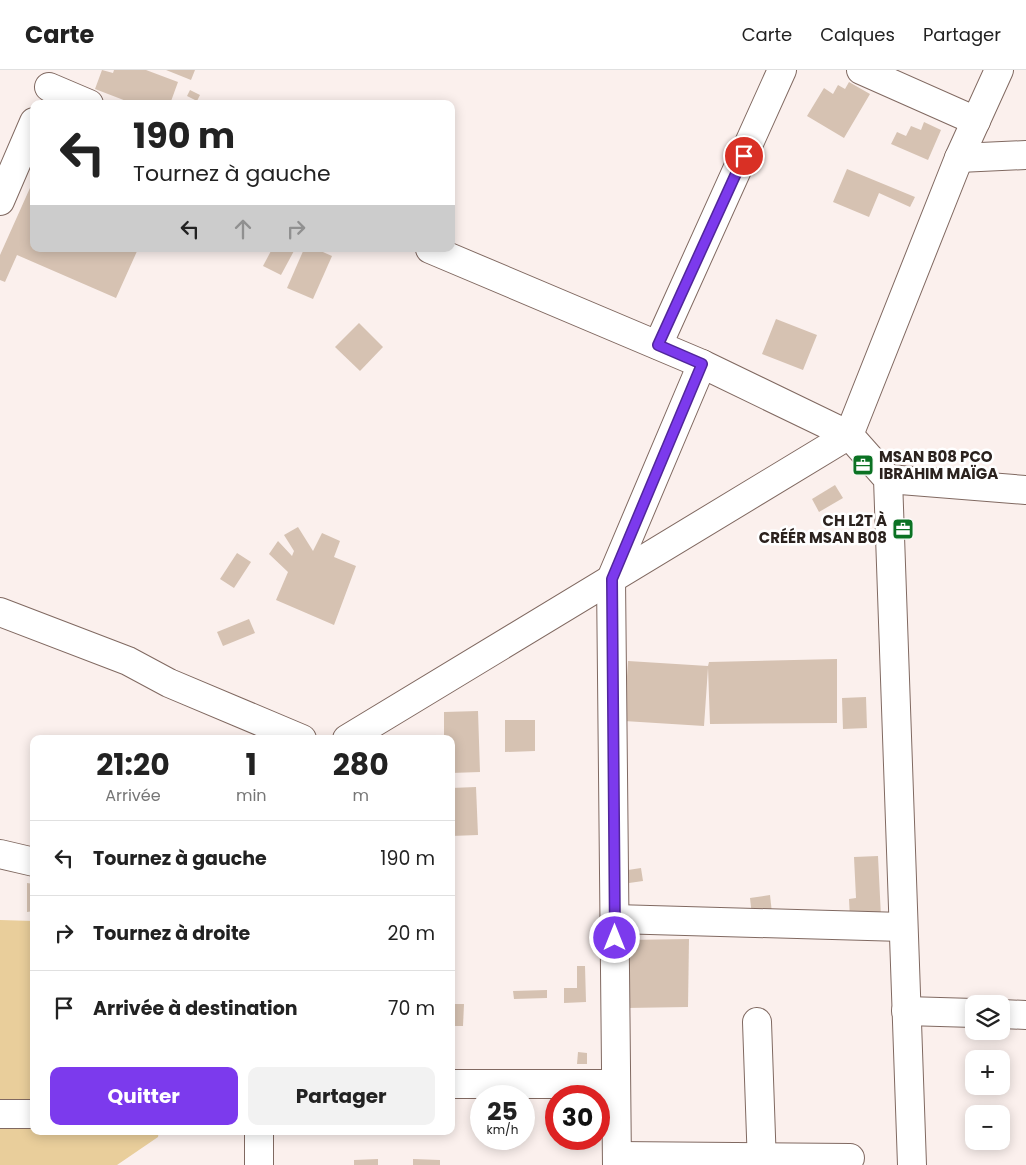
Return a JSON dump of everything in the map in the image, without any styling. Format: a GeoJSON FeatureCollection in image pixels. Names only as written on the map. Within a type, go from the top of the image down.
{"type":"FeatureCollection","features":[{"type":"Feature","properties":{"kind":"street"},"geometry":{"type":"LineString","coordinates":[[658,345],[782,70]]}},
{"type":"Feature","properties":{"kind":"street"},"geometry":{"type":"LineString","coordinates":[[861,70],[976,121]]}},
{"type":"Feature","properties":{"kind":"street"},"geometry":{"type":"LineString","coordinates":[[354,735],[849,435],[959,158],[999,70]]}},
{"type":"Feature","properties":{"kind":"street"},"geometry":{"type":"LineString","coordinates":[[49,87],[80,100]]}},
{"type":"Feature","properties":{"kind":"street"},"geometry":{"type":"LineString","coordinates":[[0,201],[30,131]]}},
{"type":"Feature","properties":{"kind":"street"},"geometry":{"type":"LineString","coordinates":[[959,158],[1026,155]]}},
{"type":"Feature","properties":{"kind":"street"},"geometry":{"type":"LineString","coordinates":[[437,252],[702,364],[849,435],[888,479],[912,1165]]}},
{"type":"Feature","properties":{"kind":"street"},"geometry":{"type":"LineString","coordinates":[[702,364],[612,579],[617,1161],[762,1161],[850,1158]]}},
{"type":"Feature","properties":{"kind":"street"},"geometry":{"type":"LineString","coordinates":[[888,479],[1026,490]]}},
{"type":"Feature","properties":{"kind":"street"},"geometry":{"type":"LineString","coordinates":[[0,612],[128,661],[169,683],[292,735]]}},
{"type":"Feature","properties":{"kind":"street"},"geometry":{"type":"LineString","coordinates":[[0,854],[30,861]]}},
{"type":"Feature","properties":{"kind":"street"},"geometry":{"type":"LineString","coordinates":[[615,920],[903,927]]}},
{"type":"Feature","properties":{"kind":"street"},"geometry":{"type":"LineString","coordinates":[[906,1010],[965,1013]]}},
{"type":"Feature","properties":{"kind":"street"},"geometry":{"type":"LineString","coordinates":[[1010,1014],[1026,1015]]}},
{"type":"Feature","properties":{"kind":"street"},"geometry":{"type":"LineString","coordinates":[[757,1022],[762,1161]]}},
{"type":"Feature","properties":{"kind":"street"},"geometry":{"type":"LineString","coordinates":[[455,1084],[616,1084]]}},
{"type":"Feature","properties":{"kind":"street"},"geometry":{"type":"LineString","coordinates":[[0,1114],[30,1114]]}},
{"type":"Feature","properties":{"kind":"street"},"geometry":{"type":"LineString","coordinates":[[259,1135],[260,1165]]}},
{"type":"Feature","properties":{"kind":"shaded area"},"geometry":{"type":"Polygon","coordinates":[[[0,920],[30,921],[30,1135],[158,1135],[117,1165],[0,1165],[0,920]]]}},
{"type":"Feature","properties":{"kind":"building"},"geometry":{"type":"Polygon","coordinates":[[[102,70],[113,73],[114,70],[146,70],[178,82],[171,100],[124,100],[95,89],[102,70]]]}},
{"type":"Feature","properties":{"kind":"building"},"geometry":{"type":"Polygon","coordinates":[[[166,70],[195,70],[191,80],[166,70]]]}},
{"type":"Feature","properties":{"kind":"building"},"geometry":{"type":"Polygon","coordinates":[[[849,82],[870,94],[844,138],[807,116],[824,88],[833,94],[838,85],[845,89],[849,82]]]}},
{"type":"Feature","properties":{"kind":"building"},"geometry":{"type":"Polygon","coordinates":[[[190,90],[200,95],[198,100],[187,96],[190,90]]]}},
{"type":"Feature","properties":{"kind":"building"},"geometry":{"type":"Polygon","coordinates":[[[924,122],[941,130],[928,160],[891,144],[897,132],[906,136],[911,126],[921,130],[924,122]]]}},
{"type":"Feature","properties":{"kind":"building"},"geometry":{"type":"Polygon","coordinates":[[[847,169],[915,197],[910,207],[879,193],[869,217],[833,202],[847,169]]]}},
{"type":"Feature","properties":{"kind":"building"},"geometry":{"type":"Polygon","coordinates":[[[30,188],[30,252],[137,252],[116,298],[17,255],[5,282],[0,280],[0,255],[30,188]]]}},
{"type":"Feature","properties":{"kind":"building"},"geometry":{"type":"Polygon","coordinates":[[[270,252],[293,252],[281,275],[263,266],[270,252]]]}},
{"type":"Feature","properties":{"kind":"building"},"geometry":{"type":"Polygon","coordinates":[[[303,252],[323,252],[332,256],[313,299],[287,288],[303,252]]]}},
{"type":"Feature","properties":{"kind":"building"},"geometry":{"type":"Polygon","coordinates":[[[776,319],[817,335],[803,370],[762,354],[776,319]]]}},
{"type":"Feature","properties":{"kind":"building"},"geometry":{"type":"Polygon","coordinates":[[[359,323],[383,347],[360,371],[335,347],[359,323]]]}},
{"type":"Feature","properties":{"kind":"building"},"geometry":{"type":"Polygon","coordinates":[[[835,485],[843,498],[819,512],[812,499],[835,485]]]}},
{"type":"Feature","properties":{"kind":"building"},"geometry":{"type":"Polygon","coordinates":[[[298,527],[313,551],[322,533],[340,541],[334,557],[356,566],[334,625],[276,600],[288,572],[269,554],[278,541],[292,556],[294,551],[284,535],[298,527]]]}},
{"type":"Feature","properties":{"kind":"building"},"geometry":{"type":"Polygon","coordinates":[[[237,553],[251,562],[234,588],[220,579],[237,553]]]}},
{"type":"Feature","properties":{"kind":"building"},"geometry":{"type":"Polygon","coordinates":[[[249,619],[255,633],[223,646],[217,632],[249,619]]]}},
{"type":"Feature","properties":{"kind":"building"},"geometry":{"type":"Polygon","coordinates":[[[837,659],[837,723],[710,724],[708,668],[704,726],[624,721],[628,661],[708,666],[709,662],[837,659]]]}},
{"type":"Feature","properties":{"kind":"building"},"geometry":{"type":"Polygon","coordinates":[[[866,697],[867,728],[843,729],[842,698],[866,697]]]}},
{"type":"Feature","properties":{"kind":"building"},"geometry":{"type":"Polygon","coordinates":[[[478,711],[480,772],[455,773],[455,735],[444,735],[444,712],[478,711]]]}},
{"type":"Feature","properties":{"kind":"building"},"geometry":{"type":"Polygon","coordinates":[[[505,720],[535,720],[535,751],[505,752],[505,720]]]}},
{"type":"Feature","properties":{"kind":"building"},"geometry":{"type":"Polygon","coordinates":[[[476,787],[478,835],[455,836],[455,788],[476,787]]]}},
{"type":"Feature","properties":{"kind":"building"},"geometry":{"type":"Polygon","coordinates":[[[878,856],[881,917],[850,919],[849,899],[856,898],[854,857],[878,856]]]}},
{"type":"Feature","properties":{"kind":"building"},"geometry":{"type":"Polygon","coordinates":[[[641,868],[643,881],[629,883],[628,870],[641,868]]]}},
{"type":"Feature","properties":{"kind":"building"},"geometry":{"type":"Polygon","coordinates":[[[27,883],[30,883],[30,912],[27,912],[27,883]]]}},
{"type":"Feature","properties":{"kind":"building"},"geometry":{"type":"Polygon","coordinates":[[[770,895],[772,913],[752,916],[750,898],[770,895]]]}},
{"type":"Feature","properties":{"kind":"building"},"geometry":{"type":"Polygon","coordinates":[[[689,939],[688,1007],[626,1008],[626,940],[689,939]]]}},
{"type":"Feature","properties":{"kind":"building"},"geometry":{"type":"Polygon","coordinates":[[[577,966],[585,966],[586,1002],[564,1003],[564,988],[577,988],[577,966]]]}},
{"type":"Feature","properties":{"kind":"building"},"geometry":{"type":"Polygon","coordinates":[[[547,990],[547,998],[514,999],[513,991],[547,990]]]}},
{"type":"Feature","properties":{"kind":"building"},"geometry":{"type":"Polygon","coordinates":[[[455,1004],[464,1004],[463,1026],[455,1026],[455,1004]]]}},
{"type":"Feature","properties":{"kind":"building"},"geometry":{"type":"Polygon","coordinates":[[[578,1052],[587,1053],[587,1064],[577,1064],[578,1052]]]}},
{"type":"Feature","properties":{"kind":"building"},"geometry":{"type":"Polygon","coordinates":[[[378,1159],[378,1165],[354,1165],[354,1160],[378,1159]]]}},
{"type":"Feature","properties":{"kind":"building"},"geometry":{"type":"Polygon","coordinates":[[[413,1159],[440,1160],[440,1165],[413,1165],[413,1159]]]}},
{"type":"Feature","properties":{"kind":"place","name":"MSAN B08 PCO IBRAHIM MAÏGA"},"geometry":{"type":"Point","coordinates":[863,465]}},
{"type":"Feature","properties":{"kind":"place","name":"CH L2T À CRÉÉR MSAN B08"},"geometry":{"type":"Point","coordinates":[903,529]}},
{"type":"Feature","properties":{"kind":"route"},"geometry":{"type":"LineString","coordinates":[[615,938],[612,579],[702,364],[658,345],[744,156]]}}]}
